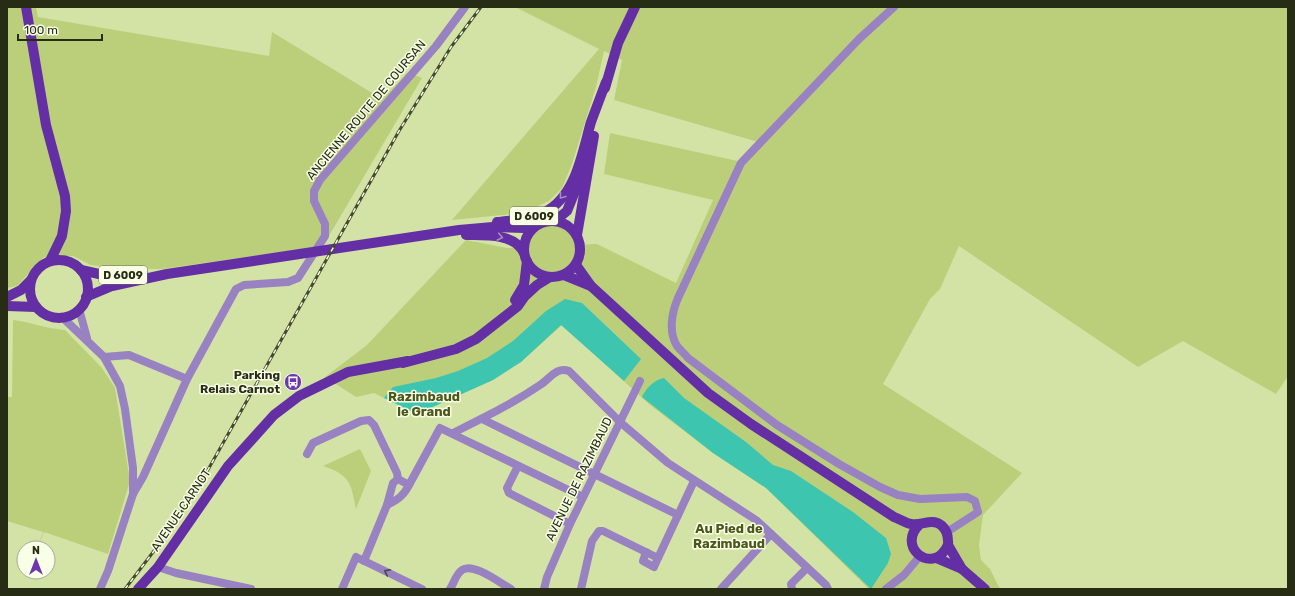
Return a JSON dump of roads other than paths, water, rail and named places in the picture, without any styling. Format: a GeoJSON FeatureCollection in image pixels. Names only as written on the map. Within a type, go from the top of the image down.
{"type":"FeatureCollection","features":[{"type":"Feature","properties":{"kind":"main road"},"geometry":{"type":"LineString","coordinates":[[26,7],[46,125],[65,196],[66,211],[62,236],[50,261]]}},
{"type":"Feature","properties":{"kind":"main road","name":"D 6009"},"geometry":{"type":"LineString","coordinates":[[379,243],[424,232],[528,218],[550,209],[561,199],[570,186],[582,157],[618,43],[635,7]]}},
{"type":"Feature","properties":{"kind":"main road","name":"D 6009"},"geometry":{"type":"LineString","coordinates":[[577,235],[590,156],[606,82]]}},
{"type":"Feature","properties":{"kind":"main road","name":"D 6009"},"geometry":{"type":"LineString","coordinates":[[555,221],[567,211],[590,156]]}},
{"type":"Feature","properties":{"kind":"main road"},"geometry":{"type":"LineString","coordinates":[[503,318],[524,285],[527,237],[535,226],[545,222],[555,221],[568,226],[577,235],[581,250],[576,265],[564,275]]}},
{"type":"Feature","properties":{"kind":"main road","name":"D 6009"},"geometry":{"type":"LineString","coordinates":[[86,297],[112,286],[167,274],[459,230],[493,227],[524,228],[535,226]]}},
{"type":"Feature","properties":{"kind":"main road","name":"D 6009"},"geometry":{"type":"LineString","coordinates":[[433,235],[460,234],[500,237],[518,244],[525,257]]}},
{"type":"Feature","properties":{"kind":"main road"},"geometry":{"type":"LineString","coordinates":[[62,236],[69,262]]}},
{"type":"Feature","properties":{"kind":"main road"},"geometry":{"type":"LineString","coordinates":[[525,257],[537,273],[550,277],[564,275],[591,286]]}},
{"type":"Feature","properties":{"kind":"main road"},"geometry":{"type":"LineString","coordinates":[[7,297],[21,290],[31,280],[38,268],[50,261],[59,260],[69,262],[81,270],[86,278],[88,288],[86,297],[79,309],[71,315],[52,317],[43,313],[36,307],[30,294],[31,280]]}},
{"type":"Feature","properties":{"kind":"main road"},"geometry":{"type":"LineString","coordinates":[[576,265],[591,286],[708,392],[751,424],[894,516],[912,524],[935,522],[942,526],[947,532],[948,545],[962,569],[984,589]]}},
{"type":"Feature","properties":{"kind":"main road","name":"D 6009"},"geometry":{"type":"LineString","coordinates":[[81,270],[89,273],[121,276],[167,274]]}},
{"type":"Feature","properties":{"kind":"main road","name":"AVENUE CARNOT"},"geometry":{"type":"LineString","coordinates":[[138,589],[158,567],[228,466],[274,415],[299,396],[318,385],[348,372],[408,361],[456,349],[476,339],[518,306],[525,296],[537,285],[550,277]]}},
{"type":"Feature","properties":{"kind":"main road"},"geometry":{"type":"LineString","coordinates":[[7,306],[36,307]]}},
{"type":"Feature","properties":{"kind":"main road"},"geometry":{"type":"LineString","coordinates":[[894,516],[907,532],[914,551],[920,556],[928,559],[936,558],[943,554],[948,545]]}},
{"type":"Feature","properties":{"kind":"main road"},"geometry":{"type":"LineString","coordinates":[[911,543],[911,536],[920,524]]}},
{"type":"Feature","properties":{"kind":"main road"},"geometry":{"type":"LineString","coordinates":[[936,558],[962,569]]}},
{"type":"Feature","properties":{"kind":"street","name":"ANCIENNE ROUTE DE COURSAN"},"geometry":{"type":"LineString","coordinates":[[133,494],[143,477],[187,379],[236,290],[244,285],[288,282],[298,278],[325,236],[325,224],[314,201],[314,192],[320,180],[436,46],[465,7]]}},
{"type":"Feature","properties":{"kind":"street"},"geometry":{"type":"LineString","coordinates":[[894,7],[859,39],[741,163],[672,312],[672,325],[676,345],[688,358],[760,413],[839,464],[880,487],[898,495],[920,499],[967,497],[975,501],[978,512],[947,532]]}},
{"type":"Feature","properties":{"kind":"street"},"geometry":{"type":"LineString","coordinates":[[79,309],[82,325],[87,339]]}},
{"type":"Feature","properties":{"kind":"street"},"geometry":{"type":"LineString","coordinates":[[62,317],[104,356],[120,386],[125,409],[133,468],[133,494],[108,571],[100,589]]}},
{"type":"Feature","properties":{"kind":"street"},"geometry":{"type":"LineString","coordinates":[[104,356],[129,355],[187,379]]}},
{"type":"Feature","properties":{"kind":"street"},"geometry":{"type":"LineString","coordinates":[[453,433],[509,406],[546,381],[556,371],[565,369],[569,371],[620,422],[668,463],[756,520],[826,585],[828,589]]}},
{"type":"Feature","properties":{"kind":"street","name":"AVENUE DE RAZIMBAUD"},"geometry":{"type":"LineString","coordinates":[[544,589],[547,577],[570,524],[640,381]]}},
{"type":"Feature","properties":{"kind":"street"},"geometry":{"type":"LineString","coordinates":[[482,419],[678,516]]}},
{"type":"Feature","properties":{"kind":"street"},"geometry":{"type":"LineString","coordinates":[[307,454],[313,443],[361,421],[368,420],[374,425],[397,473],[398,479]]}},
{"type":"Feature","properties":{"kind":"street"},"geometry":{"type":"LineString","coordinates":[[387,505],[396,502],[405,494],[440,428],[583,497]]}},
{"type":"Feature","properties":{"kind":"street"},"geometry":{"type":"LineString","coordinates":[[518,466],[507,488],[508,493],[570,524]]}},
{"type":"Feature","properties":{"kind":"street"},"geometry":{"type":"LineString","coordinates":[[398,479],[409,485]]}},
{"type":"Feature","properties":{"kind":"street"},"geometry":{"type":"LineString","coordinates":[[364,561],[387,505],[393,483],[398,479]]}},
{"type":"Feature","properties":{"kind":"street"},"geometry":{"type":"LineString","coordinates":[[581,589],[592,541],[599,532],[603,531],[658,558],[694,481]]}},
{"type":"Feature","properties":{"kind":"street"},"geometry":{"type":"LineString","coordinates":[[721,589],[770,534]]}},
{"type":"Feature","properties":{"kind":"street"},"geometry":{"type":"LineString","coordinates":[[886,589],[904,575],[920,556]]}},
{"type":"Feature","properties":{"kind":"street"},"geometry":{"type":"LineString","coordinates":[[342,589],[356,557],[422,589]]}},
{"type":"Feature","properties":{"kind":"street"},"geometry":{"type":"LineString","coordinates":[[158,567],[176,573],[230,586],[252,589]]}},
{"type":"Feature","properties":{"kind":"street"},"geometry":{"type":"LineString","coordinates":[[450,589],[458,574],[463,569],[469,567],[476,568],[511,589]]}},
{"type":"Feature","properties":{"kind":"street"},"geometry":{"type":"LineString","coordinates":[[792,589],[791,584],[807,568]]}},
{"type":"Feature","properties":{"kind":"water"},"geometry":{"type":"Polygon","coordinates":[[[565,299],[582,303],[641,359],[624,381],[561,325],[521,362],[493,380],[417,414],[384,398],[393,387],[436,378],[458,371],[487,358],[513,341],[546,311],[565,299]]]}},
{"type":"Feature","properties":{"kind":"water"},"geometry":{"type":"Polygon","coordinates":[[[664,378],[684,398],[746,442],[773,465],[791,471],[853,512],[886,538],[891,554],[888,563],[871,589],[766,488],[713,453],[642,397],[651,385],[664,378]]]}},
{"type":"Feature","properties":{"kind":"railway"},"geometry":{"type":"LineString","coordinates":[[125,589],[160,543],[196,491],[399,131],[451,47],[481,7]]}},
{"type":"Feature","properties":{"kind":"place","name":"Parking Relais Carnot"},"geometry":{"type":"Point","coordinates":[293,382]}},
{"type":"Feature","properties":{"kind":"district","name":"Razimbaud le Grand"},"geometry":{"type":"Point","coordinates":[424,404]}},
{"type":"Feature","properties":{"kind":"district","name":"Au Pied de Razimbaud"},"geometry":{"type":"Point","coordinates":[729,536]}}]}
